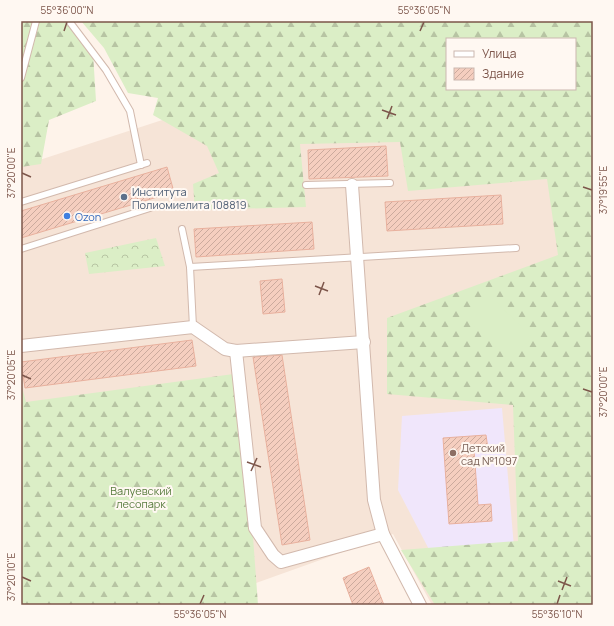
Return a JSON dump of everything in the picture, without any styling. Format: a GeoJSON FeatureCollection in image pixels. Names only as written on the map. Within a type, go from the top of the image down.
{"type":"FeatureCollection","features":[{"type":"Feature","properties":{"kind":"street"},"geometry":{"type":"LineString","coordinates":[[352,185],[374,500],[383,534],[420,605]]}},
{"type":"Feature","properties":{"kind":"street"},"geometry":{"type":"LineString","coordinates":[[21,346],[193,327],[225,349],[236,351],[364,342]]}},
{"type":"Feature","properties":{"kind":"street"},"geometry":{"type":"LineString","coordinates":[[236,351],[255,528],[272,555],[281,562],[383,534]]}},
{"type":"Feature","properties":{"kind":"lane"},"geometry":{"type":"LineString","coordinates":[[21,78],[36,21]]}},
{"type":"Feature","properties":{"kind":"lane"},"geometry":{"type":"LineString","coordinates":[[21,202],[144,164],[130,111],[106,70],[69,21]]}},
{"type":"Feature","properties":{"kind":"lane"},"geometry":{"type":"LineString","coordinates":[[306,185],[390,183]]}},
{"type":"Feature","properties":{"kind":"lane"},"geometry":{"type":"LineString","coordinates":[[21,249],[150,208]]}},
{"type":"Feature","properties":{"kind":"lane"},"geometry":{"type":"LineString","coordinates":[[182,229],[190,267],[193,327]]}},
{"type":"Feature","properties":{"kind":"lane"},"geometry":{"type":"LineString","coordinates":[[190,267],[516,248]]}},
{"type":"Feature","properties":{"kind":"shaded area"},"geometry":{"type":"Polygon","coordinates":[[[193,110],[523,115],[593,186],[529,601],[505,605],[432,605],[393,534],[248,586],[21,443],[21,166],[193,110]]]}},
{"type":"Feature","properties":{"kind":"shaded area","name":"Детский сад №1097"},"geometry":{"type":"Polygon","coordinates":[[[502,408],[514,547],[434,559],[398,490],[402,416],[502,408]]]}},
{"type":"Feature","properties":{"kind":"green space"},"geometry":{"type":"Polygon","coordinates":[[[21,21],[68,21],[93,53],[96,101],[49,120],[41,164],[21,167],[21,21]]]}},
{"type":"Feature","properties":{"kind":"green space"},"geometry":{"type":"Polygon","coordinates":[[[81,21],[593,21],[593,605],[435,605],[401,550],[518,541],[513,405],[387,394],[387,318],[558,255],[547,179],[408,191],[400,142],[300,144],[306,207],[195,210],[193,184],[219,173],[207,146],[153,115],[158,98],[128,93],[104,48],[81,21]]]}},
{"type":"Feature","properties":{"kind":"green space"},"geometry":{"type":"Polygon","coordinates":[[[156,238],[165,266],[89,274],[85,253],[156,238]]]}},
{"type":"Feature","properties":{"kind":"green space"},"geometry":{"type":"Polygon","coordinates":[[[491,297],[532,337],[510,360],[468,320],[491,297]]]}},
{"type":"Feature","properties":{"kind":"green space","name":"Валуевский лесопарк"},"geometry":{"type":"Polygon","coordinates":[[[241,373],[258,605],[21,605],[21,383],[26,402],[241,373]]]}},
{"type":"Feature","properties":{"kind":"building"},"geometry":{"type":"Polygon","coordinates":[[[386,146],[388,176],[309,179],[308,150],[386,146]]]}},
{"type":"Feature","properties":{"kind":"building"},"geometry":{"type":"Polygon","coordinates":[[[167,167],[174,192],[21,238],[21,211],[167,167]]]}},
{"type":"Feature","properties":{"kind":"building"},"geometry":{"type":"Polygon","coordinates":[[[501,195],[503,224],[387,231],[385,202],[501,195]]]}},
{"type":"Feature","properties":{"kind":"building"},"geometry":{"type":"Polygon","coordinates":[[[312,222],[314,249],[196,257],[194,229],[312,222]]]}},
{"type":"Feature","properties":{"kind":"building"},"geometry":{"type":"Polygon","coordinates":[[[282,279],[285,312],[263,314],[260,281],[282,279]]]}},
{"type":"Feature","properties":{"kind":"building"},"geometry":{"type":"Polygon","coordinates":[[[192,340],[196,366],[25,388],[21,362],[192,340]]]}},
{"type":"Feature","properties":{"kind":"building"},"geometry":{"type":"Polygon","coordinates":[[[282,355],[310,540],[282,545],[253,357],[282,355]]]}},
{"type":"Feature","properties":{"kind":"building"},"geometry":{"type":"Polygon","coordinates":[[[486,435],[488,449],[474,450],[478,505],[491,504],[492,521],[449,524],[443,438],[486,435]]]}},
{"type":"Feature","properties":{"kind":"building"},"geometry":{"type":"Polygon","coordinates":[[[369,567],[384,605],[353,605],[343,578],[369,567]]]}},
{"type":"Feature","properties":{"kind":"place","name":"Института Полиомиелита 108819"},"geometry":{"type":"Point","coordinates":[124,197]}},
{"type":"Feature","properties":{"kind":"place","name":"Ozon"},"geometry":{"type":"Point","coordinates":[67,216]}},
{"type":"Feature","properties":{"kind":"place","name":"Детский сад №1097"},"geometry":{"type":"Point","coordinates":[453,453]}}]}
